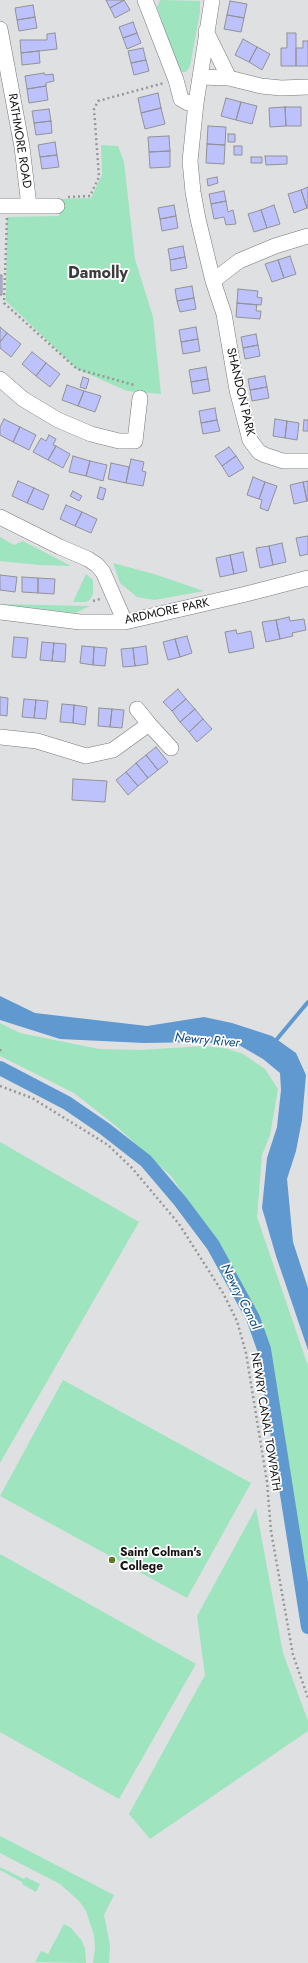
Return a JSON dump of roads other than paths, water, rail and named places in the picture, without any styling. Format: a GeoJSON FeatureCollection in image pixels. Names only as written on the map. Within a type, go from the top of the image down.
{"type":"FeatureCollection","features":[{"type":"Feature","properties":{"kind":"street"},"geometry":{"type":"LineString","coordinates":[[145,0],[176,80],[181,99],[188,103],[196,103]]}},
{"type":"Feature","properties":{"kind":"street","name":"SHANDON PARK"},"geometry":{"type":"LineString","coordinates":[[212,0],[196,103],[190,161],[192,192],[213,281],[224,314],[237,390],[250,440],[259,452],[264,455],[284,461],[308,461]]}},
{"type":"Feature","properties":{"kind":"street","name":"RATHMORE ROAD"},"geometry":{"type":"LineString","coordinates":[[0,30],[22,147],[29,206]]}},
{"type":"Feature","properties":{"kind":"street"},"geometry":{"type":"LineString","coordinates":[[206,31],[229,78]]}},
{"type":"Feature","properties":{"kind":"street"},"geometry":{"type":"LineString","coordinates":[[200,77],[229,78],[268,87],[308,87]]}},
{"type":"Feature","properties":{"kind":"street","name":"RATHMORE ROAD"},"geometry":{"type":"LineString","coordinates":[[4,211],[29,206],[57,206]]}},
{"type":"Feature","properties":{"kind":"street"},"geometry":{"type":"LineString","coordinates":[[213,281],[239,261],[275,246],[308,236]]}},
{"type":"Feature","properties":{"kind":"street"},"geometry":{"type":"LineString","coordinates":[[0,379],[23,399],[58,420],[91,434],[119,441],[135,441],[137,393]]}},
{"type":"Feature","properties":{"kind":"street"},"geometry":{"type":"LineString","coordinates":[[0,517],[60,547],[88,559],[97,566],[103,572],[124,622]]}},
{"type":"Feature","properties":{"kind":"street","name":"ARDMORE PARK"},"geometry":{"type":"LineString","coordinates":[[0,612],[80,622],[124,622],[308,578]]}},
{"type":"Feature","properties":{"kind":"street"},"geometry":{"type":"LineString","coordinates":[[137,709],[171,748]]}},
{"type":"Feature","properties":{"kind":"street"},"geometry":{"type":"LineString","coordinates":[[0,737],[37,741],[86,756],[113,750],[149,724]]}},
{"type":"Feature","properties":{"kind":"water","name":"Newry River"},"geometry":{"type":"Polygon","coordinates":[[[0,996],[35,1013],[147,1026],[204,1017],[232,1023],[272,1036],[296,1053],[306,1075],[302,1120],[296,1151],[287,1179],[293,1242],[308,1288],[308,1350],[276,1256],[262,1208],[267,1158],[277,1127],[281,1090],[280,1073],[263,1059],[239,1045],[202,1042],[144,1043],[60,1039],[0,1020],[0,996]]]}},
{"type":"Feature","properties":{"kind":"waterway"},"geometry":{"type":"LineString","coordinates":[[277,1039],[308,1002]]}},
{"type":"Feature","properties":{"kind":"waterway","name":"Newry Canal"},"geometry":{"type":"LineString","coordinates":[[0,1068],[67,1103],[105,1129],[146,1161],[180,1201],[213,1245],[253,1318],[264,1349],[308,1627]]}},
{"type":"Feature","properties":{"kind":"place","name":"Saint Colman's College"},"geometry":{"type":"Point","coordinates":[112,1560]}},
{"type":"Feature","properties":{"kind":"district","name":"Damolly"},"geometry":{"type":"Point","coordinates":[98,274]}}]}
